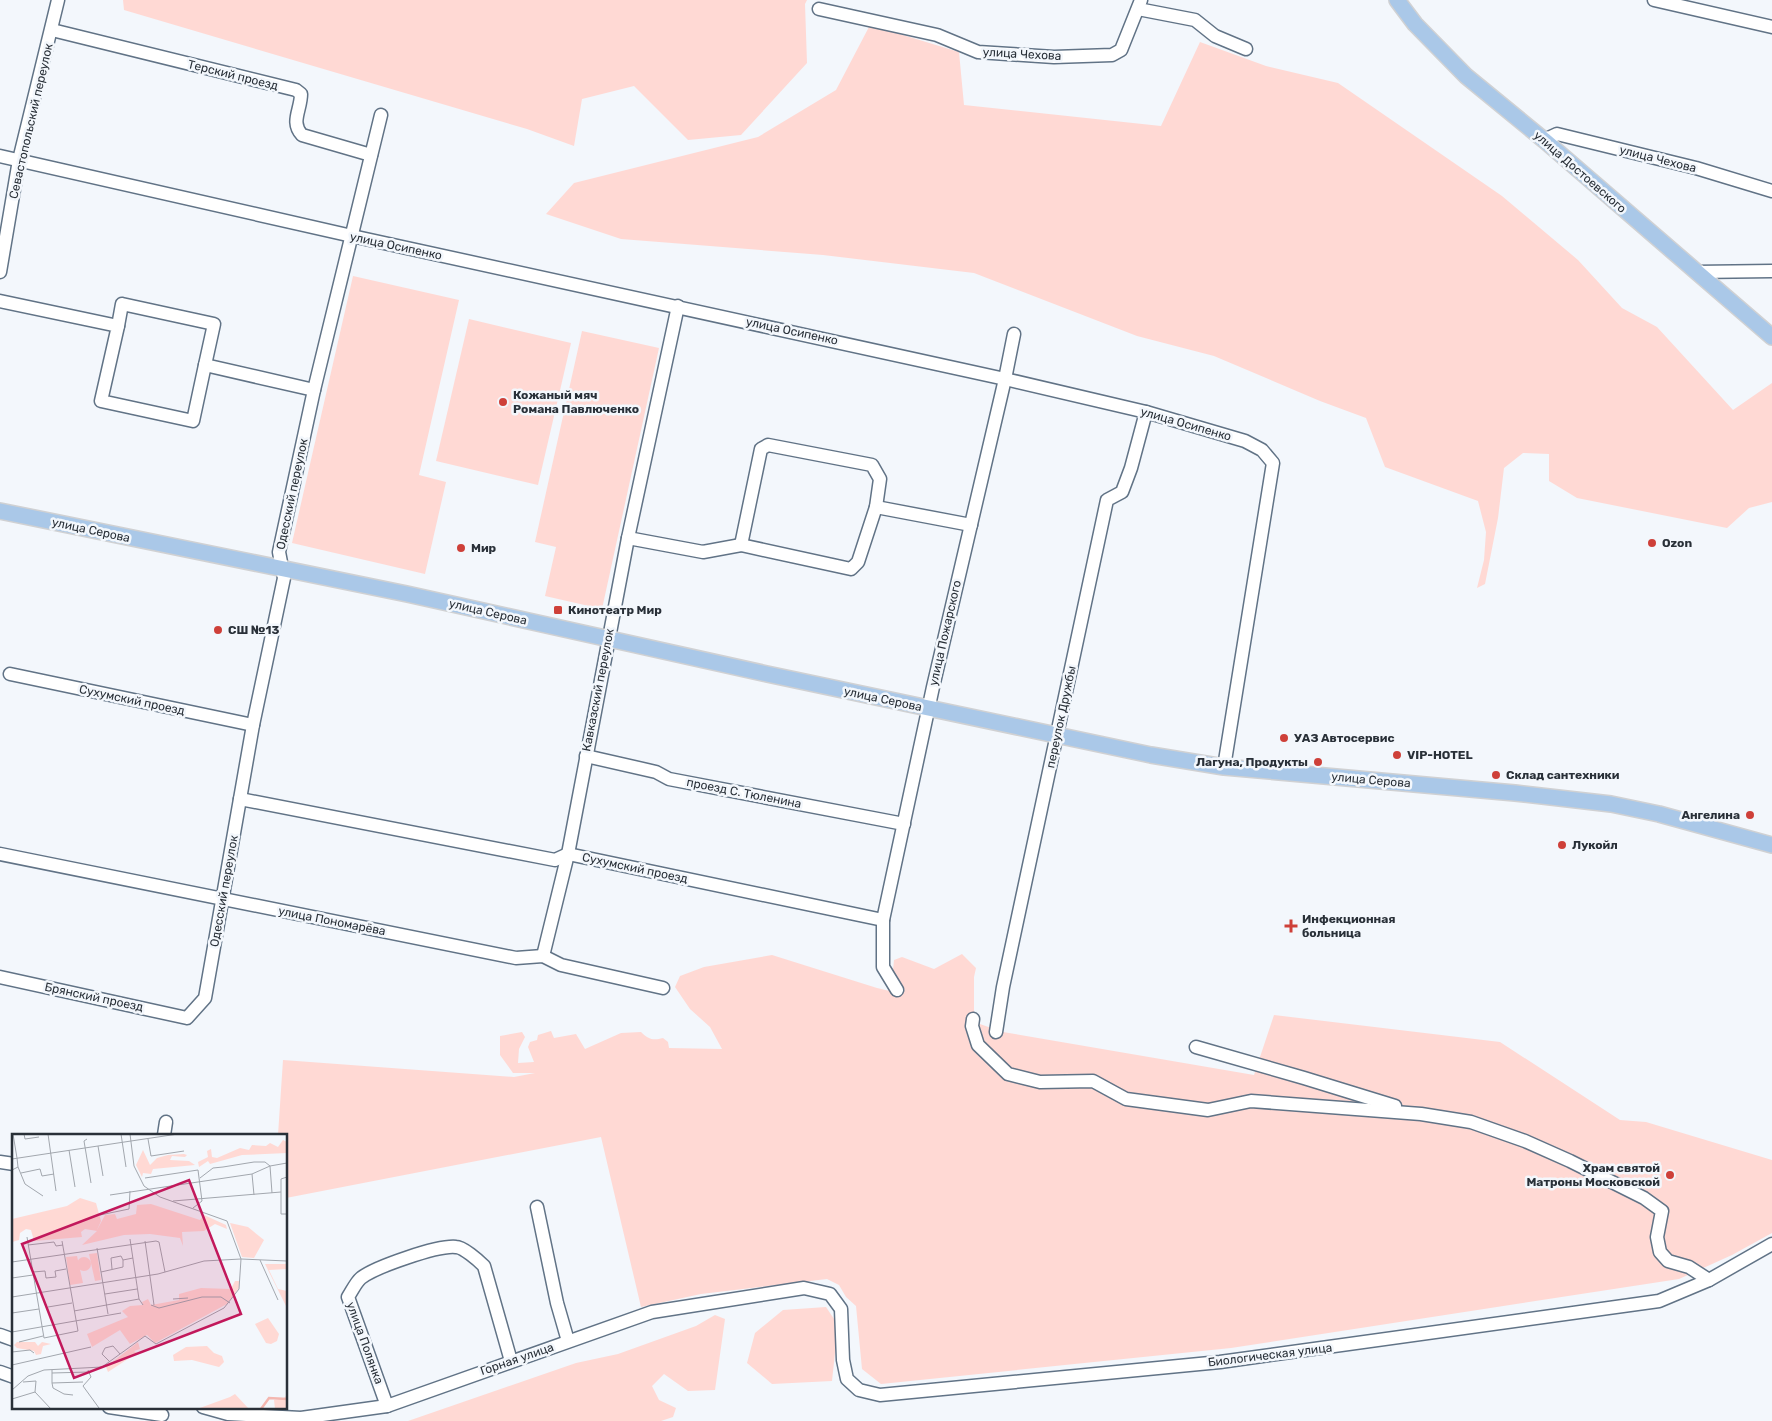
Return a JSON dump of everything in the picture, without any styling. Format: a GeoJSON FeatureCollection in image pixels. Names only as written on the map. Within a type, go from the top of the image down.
{"type":"FeatureCollection","features":[{"type":"Feature","properties":{"kind":"main road","name":"улица Достоевского"},"geometry":{"type":"LineString","coordinates":[[1396,0],[1415,24],[1466,76],[1544,140],[1772,337]]}},
{"type":"Feature","properties":{"kind":"main road","name":"улица Серова"},"geometry":{"type":"LineString","coordinates":[[0,512],[416,596],[1151,755],[1224,767],[1515,793],[1611,804],[1659,814],[1772,845]]}},
{"type":"Feature","properties":{"kind":"street","name":"Севастопольский переулок"},"geometry":{"type":"LineString","coordinates":[[0,272],[19,160],[58,0]]}},
{"type":"Feature","properties":{"kind":"street"},"geometry":{"type":"LineString","coordinates":[[1654,0],[1772,27]]}},
{"type":"Feature","properties":{"kind":"street","name":"улица Чехова"},"geometry":{"type":"LineString","coordinates":[[819,9],[937,35],[978,52],[1054,57],[1112,56],[1121,50],[1140,4]]}},
{"type":"Feature","properties":{"kind":"street"},"geometry":{"type":"LineString","coordinates":[[1140,4],[1195,20],[1215,36],[1246,49]]}},
{"type":"Feature","properties":{"kind":"street","name":"Терский проезд"},"geometry":{"type":"LineString","coordinates":[[52,30],[296,90],[301,94],[295,122],[296,129],[302,135],[371,155]]}},
{"type":"Feature","properties":{"kind":"street","name":"Одесский переулок"},"geometry":{"type":"LineString","coordinates":[[187,1018],[204,998],[253,725],[284,578],[279,552],[314,390],[381,115]]}},
{"type":"Feature","properties":{"kind":"street","name":"улица Чехова"},"geometry":{"type":"LineString","coordinates":[[1544,140],[1557,134],[1696,168],[1772,191]]}},
{"type":"Feature","properties":{"kind":"street","name":"улица Осипенко"},"geometry":{"type":"LineString","coordinates":[[0,156],[352,236],[1006,379],[1146,412],[1245,441],[1262,450],[1273,463],[1224,767]]}},
{"type":"Feature","properties":{"kind":"street"},"geometry":{"type":"LineString","coordinates":[[1696,272],[1772,271]]}},
{"type":"Feature","properties":{"kind":"street"},"geometry":{"type":"LineString","coordinates":[[0,300],[118,326]]}},
{"type":"Feature","properties":{"kind":"street"},"geometry":{"type":"LineString","coordinates":[[122,304],[214,324],[193,421],[101,401],[118,326],[122,304]]}},
{"type":"Feature","properties":{"kind":"street","name":"Кавказский переулок"},"geometry":{"type":"LineString","coordinates":[[543,956],[568,854],[628,538],[678,306]]}},
{"type":"Feature","properties":{"kind":"street","name":"улица Пожарского"},"geometry":{"type":"LineString","coordinates":[[897,990],[883,967],[884,920],[928,708],[1006,379],[1014,334]]}},
{"type":"Feature","properties":{"kind":"street"},"geometry":{"type":"LineString","coordinates":[[205,365],[314,390]]}},
{"type":"Feature","properties":{"kind":"street","name":"переулок Дружбы"},"geometry":{"type":"LineString","coordinates":[[996,1032],[1003,987],[1107,500],[1122,492],[1131,468],[1146,412]]}},
{"type":"Feature","properties":{"kind":"street"},"geometry":{"type":"LineString","coordinates":[[628,538],[702,552],[741,545],[851,569],[858,562],[876,507],[880,479],[872,465],[768,445],[760,449],[741,545]]}},
{"type":"Feature","properties":{"kind":"street"},"geometry":{"type":"LineString","coordinates":[[876,507],[971,525]]}},
{"type":"Feature","properties":{"kind":"street","name":"Сухумский проезд"},"geometry":{"type":"LineString","coordinates":[[10,674],[253,725]]}},
{"type":"Feature","properties":{"kind":"street","name":"проезд С. Тюленина"},"geometry":{"type":"LineString","coordinates":[[586,756],[656,772],[669,779],[904,824]]}},
{"type":"Feature","properties":{"kind":"street","name":"Сухумский проезд"},"geometry":{"type":"LineString","coordinates":[[240,799],[555,860],[568,854],[884,920]]}},
{"type":"Feature","properties":{"kind":"street","name":"улица Пономарёва"},"geometry":{"type":"LineString","coordinates":[[0,854],[516,958],[543,956],[561,965],[663,988]]}},
{"type":"Feature","properties":{"kind":"street","name":"Брянский проезд"},"geometry":{"type":"LineString","coordinates":[[0,977],[187,1018]]}},
{"type":"Feature","properties":{"kind":"street"},"geometry":{"type":"LineString","coordinates":[[973,1019],[972,1026],[978,1045],[992,1060],[1008,1074],[1040,1082],[1093,1081],[1126,1099],[1208,1110],[1251,1101],[1422,1114],[1471,1122],[1525,1141],[1644,1198],[1662,1211],[1657,1237],[1660,1252],[1668,1261],[1689,1267],[1709,1280]]}},
{"type":"Feature","properties":{"kind":"street"},"geometry":{"type":"LineString","coordinates":[[1196,1047],[1422,1114]]}},
{"type":"Feature","properties":{"kind":"street"},"geometry":{"type":"LineString","coordinates":[[537,1208],[557,1303],[568,1341]]}},
{"type":"Feature","properties":{"kind":"street","name":"Биологическая улица"},"geometry":{"type":"LineString","coordinates":[[830,1294],[841,1310],[843,1360],[847,1379],[859,1390],[880,1395],[1220,1362],[1659,1301],[1709,1280],[1772,1244]]}},
{"type":"Feature","properties":{"kind":"street","name":"улица Полянка"},"geometry":{"type":"LineString","coordinates":[[387,1406],[348,1296],[361,1278],[397,1261],[439,1248],[457,1246],[479,1261],[484,1266],[511,1361]]}},
{"type":"Feature","properties":{"kind":"street","name":"Горная улица"},"geometry":{"type":"LineString","coordinates":[[207,1408],[228,1414],[301,1418],[387,1406],[652,1312],[804,1288],[830,1294]]}},
{"type":"Feature","properties":{"kind":"street"},"geometry":{"type":"LineString","coordinates":[[0,1335],[12,1339]]}},
{"type":"Feature","properties":{"kind":"street"},"geometry":{"type":"LineString","coordinates":[[0,1372],[12,1376]]}},
{"type":"Feature","properties":{"kind":"street"},"geometry":{"type":"LineString","coordinates":[[116,1408],[162,1415]]}},
{"type":"Feature","properties":{"kind":"shaded area"},"geometry":{"type":"Polygon","coordinates":[[[123,0],[807,0],[805,4],[807,63],[741,135],[688,140],[634,86],[582,99],[574,146],[527,129],[124,10],[123,0]]]}},
{"type":"Feature","properties":{"kind":"shaded area"},"geometry":{"type":"Polygon","coordinates":[[[870,25],[959,52],[964,105],[1161,126],[1200,42],[1266,66],[1338,83],[1502,196],[1578,260],[1622,308],[1657,327],[1733,410],[1772,383],[1772,502],[1749,508],[1727,528],[1577,498],[1549,481],[1549,454],[1523,453],[1504,468],[1498,518],[1485,584],[1477,588],[1484,560],[1486,532],[1478,501],[1385,467],[1366,418],[1320,401],[1214,356],[1137,336],[974,273],[823,255],[621,239],[546,214],[574,183],[758,137],[836,90],[870,25]]]}},
{"type":"Feature","properties":{"kind":"shaded area"},"geometry":{"type":"Polygon","coordinates":[[[353,276],[459,300],[419,475],[446,482],[425,574],[292,543],[353,276]]]}},
{"type":"Feature","properties":{"kind":"shaded area","name":"Кожаный мяч Романа Павлюченко"},"geometry":{"type":"Polygon","coordinates":[[[469,319],[571,343],[538,485],[436,461],[469,319]]]}},
{"type":"Feature","properties":{"kind":"shaded area"},"geometry":{"type":"Polygon","coordinates":[[[582,331],[659,348],[602,609],[545,596],[556,547],[535,542],[582,331]]]}},
{"type":"Feature","properties":{"kind":"shaded area"},"geometry":{"type":"Polygon","coordinates":[[[962,954],[976,968],[974,977],[974,1022],[1003,1032],[1254,1075],[1274,1015],[1500,1042],[1620,1120],[1646,1122],[1772,1160],[1772,1233],[1732,1255],[1679,1279],[1231,1348],[881,1384],[862,1369],[856,1306],[846,1297],[839,1285],[827,1279],[701,1294],[641,1307],[601,1137],[288,1198],[288,1134],[278,1134],[283,1060],[514,1077],[535,1073],[513,1073],[500,1055],[500,1036],[522,1032],[525,1037],[519,1049],[518,1063],[534,1062],[528,1047],[530,1042],[537,1040],[538,1035],[551,1031],[554,1038],[576,1034],[585,1049],[621,1033],[641,1032],[651,1039],[663,1038],[668,1042],[669,1048],[722,1049],[710,1027],[690,1009],[675,987],[680,976],[704,967],[772,955],[894,992],[905,990],[894,982],[894,960],[902,957],[934,969],[962,954]]]}},
{"type":"Feature","properties":{"kind":"shaded area"},"geometry":{"type":"Polygon","coordinates":[[[826,1307],[838,1325],[832,1381],[772,1384],[747,1363],[755,1333],[783,1310],[826,1307]]]}},
{"type":"Feature","properties":{"kind":"shaded area"},"geometry":{"type":"Polygon","coordinates":[[[715,1315],[725,1319],[715,1390],[688,1391],[664,1374],[652,1386],[659,1400],[676,1408],[673,1417],[661,1421],[408,1421],[576,1363],[618,1354],[696,1326],[715,1315]]]}},
{"type":"Feature","properties":{"kind":"place","name":"Кожаный мяч Романа Павлюченко"},"geometry":{"type":"Point","coordinates":[503,402]}},
{"type":"Feature","properties":{"kind":"place","name":"Ozon"},"geometry":{"type":"Point","coordinates":[1652,543]}},
{"type":"Feature","properties":{"kind":"place","name":"Мир"},"geometry":{"type":"Point","coordinates":[461,548]}},
{"type":"Feature","properties":{"kind":"place","name":"Кинотеатр Мир"},"geometry":{"type":"Point","coordinates":[558,610]}},
{"type":"Feature","properties":{"kind":"place","name":"СШ №13"},"geometry":{"type":"Point","coordinates":[218,630]}},
{"type":"Feature","properties":{"kind":"place","name":"УАЗ Автосервис"},"geometry":{"type":"Point","coordinates":[1284,738]}},
{"type":"Feature","properties":{"kind":"place","name":"VIP-HOTEL"},"geometry":{"type":"Point","coordinates":[1397,755]}},
{"type":"Feature","properties":{"kind":"place","name":"Лагуна, Продукты"},"geometry":{"type":"Point","coordinates":[1318,762]}},
{"type":"Feature","properties":{"kind":"place","name":"Склад сантехники"},"geometry":{"type":"Point","coordinates":[1496,775]}},
{"type":"Feature","properties":{"kind":"place","name":"Ангелина"},"geometry":{"type":"Point","coordinates":[1750,815]}},
{"type":"Feature","properties":{"kind":"place","name":"Лукойл"},"geometry":{"type":"Point","coordinates":[1562,845]}},
{"type":"Feature","properties":{"kind":"place","name":"Инфекционная больница"},"geometry":{"type":"Point","coordinates":[1291,926]}},
{"type":"Feature","properties":{"kind":"place","name":"Храм святой Матроны Московской"},"geometry":{"type":"Point","coordinates":[1670,1175]}}]}
